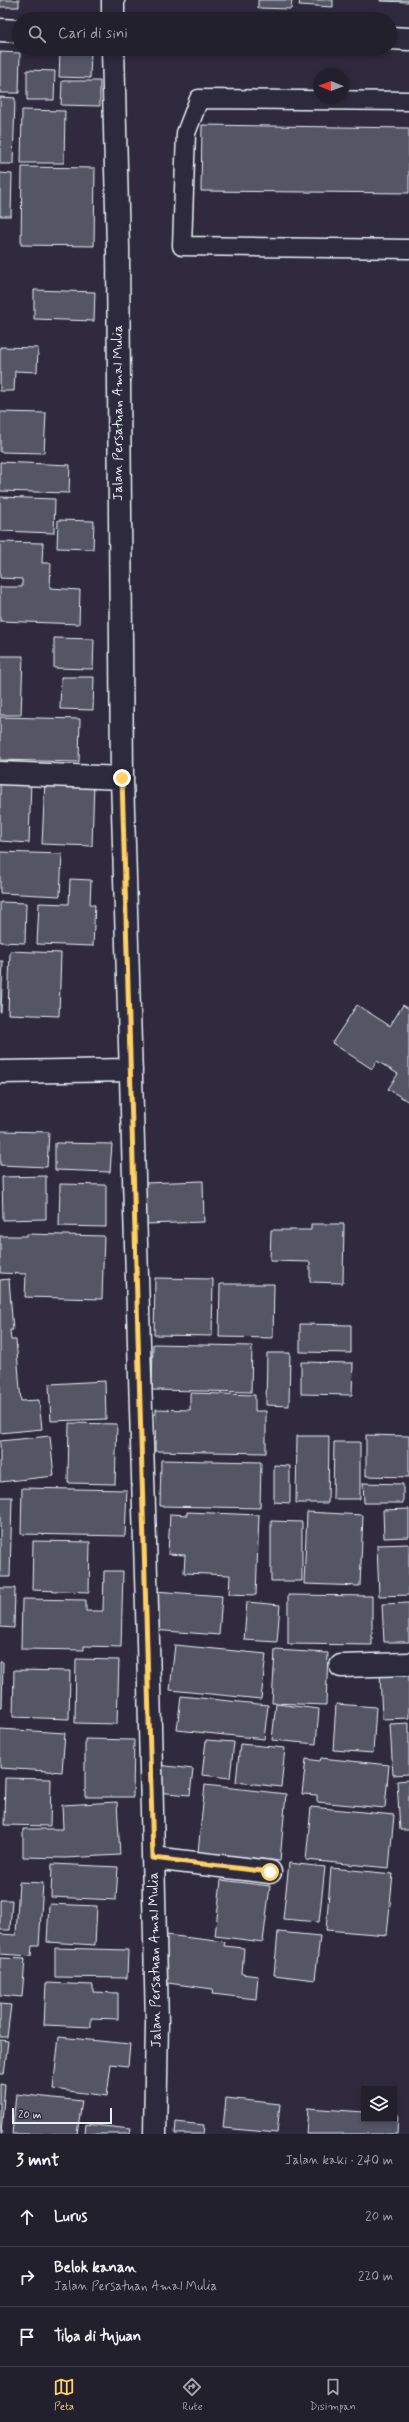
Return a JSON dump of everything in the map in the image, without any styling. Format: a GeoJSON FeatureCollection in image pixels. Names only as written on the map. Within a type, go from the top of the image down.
{"type":"FeatureCollection","features":[{"type":"Feature","properties":{"kind":"street"},"geometry":{"type":"LineString","coordinates":[[113,0],[113,12]]}},
{"type":"Feature","properties":{"kind":"street"},"geometry":{"type":"LineString","coordinates":[[0,30],[12,31]]}},
{"type":"Feature","properties":{"kind":"street"},"geometry":{"type":"LineString","coordinates":[[397,38],[409,39]]}},
{"type":"Feature","properties":{"kind":"street","name":"Jalan Persatuan Amal Mulia"},"geometry":{"type":"LineString","coordinates":[[113,56],[118,256],[122,778],[153,1858],[157,2023],[155,2134]]}},
{"type":"Feature","properties":{"kind":"street"},"geometry":{"type":"LineString","coordinates":[[0,773],[122,778]]}},
{"type":"Feature","properties":{"kind":"street"},"geometry":{"type":"LineString","coordinates":[[0,1072],[131,1070]]}},
{"type":"Feature","properties":{"kind":"street"},"geometry":{"type":"LineString","coordinates":[[341,1666],[409,1664]]}},
{"type":"Feature","properties":{"kind":"street"},"geometry":{"type":"LineString","coordinates":[[153,1858],[270,1872]]}},
{"type":"Feature","properties":{"kind":"lane"},"geometry":{"type":"LineString","coordinates":[[409,101],[199,99],[186,133],[182,246],[409,249]]}},
{"type":"Feature","properties":{"kind":"building"},"geometry":{"type":"Polygon","coordinates":[[[0,0],[19,0],[19,7],[0,7],[0,0]]]}},
{"type":"Feature","properties":{"kind":"building"},"geometry":{"type":"Polygon","coordinates":[[[258,0],[292,0],[291,9],[258,8],[258,0]]]}},
{"type":"Feature","properties":{"kind":"building"},"geometry":{"type":"Polygon","coordinates":[[[300,0],[333,0],[333,7],[299,5],[300,0]]]}},
{"type":"Feature","properties":{"kind":"building"},"geometry":{"type":"Polygon","coordinates":[[[409,0],[409,2],[380,1],[409,0]]]}},
{"type":"Feature","properties":{"kind":"building"},"geometry":{"type":"Polygon","coordinates":[[[0,52],[12,53],[12,56],[20,56],[19,93],[0,93],[0,52]]]}},
{"type":"Feature","properties":{"kind":"building"},"geometry":{"type":"Polygon","coordinates":[[[60,56],[91,56],[90,78],[59,77],[60,56]]]}},
{"type":"Feature","properties":{"kind":"building"},"geometry":{"type":"Polygon","coordinates":[[[27,70],[55,71],[54,100],[27,100],[27,70]]]}},
{"type":"Feature","properties":{"kind":"building"},"geometry":{"type":"Polygon","coordinates":[[[62,81],[100,81],[100,106],[61,105],[62,81]]]}},
{"type":"Feature","properties":{"kind":"building"},"geometry":{"type":"Polygon","coordinates":[[[0,97],[15,98],[13,164],[0,164],[0,97]]]}},
{"type":"Feature","properties":{"kind":"building"},"geometry":{"type":"Polygon","coordinates":[[[22,110],[65,111],[64,163],[21,163],[22,110]]]}},
{"type":"Feature","properties":{"kind":"building"},"geometry":{"type":"Polygon","coordinates":[[[202,125],[409,128],[409,193],[201,191],[202,125]]]}},
{"type":"Feature","properties":{"kind":"building"},"geometry":{"type":"Polygon","coordinates":[[[22,167],[95,168],[94,246],[21,245],[22,167]]]}},
{"type":"Feature","properties":{"kind":"building"},"geometry":{"type":"Polygon","coordinates":[[[0,173],[12,174],[11,216],[0,216],[0,173]]]}},
{"type":"Feature","properties":{"kind":"building"},"geometry":{"type":"Polygon","coordinates":[[[34,290],[95,292],[94,321],[34,319],[34,290]]]}},
{"type":"Feature","properties":{"kind":"building"},"geometry":{"type":"Polygon","coordinates":[[[0,347],[38,348],[37,372],[15,371],[14,391],[0,391],[0,347]]]}},
{"type":"Feature","properties":{"kind":"building"},"geometry":{"type":"Polygon","coordinates":[[[0,412],[46,413],[44,453],[0,452],[0,412]]]}},
{"type":"Feature","properties":{"kind":"building"},"geometry":{"type":"Polygon","coordinates":[[[0,462],[70,465],[69,493],[0,491],[0,462]]]}},
{"type":"Feature","properties":{"kind":"building"},"geometry":{"type":"Polygon","coordinates":[[[0,497],[55,499],[54,533],[0,531],[0,497]]]}},
{"type":"Feature","properties":{"kind":"building"},"geometry":{"type":"Polygon","coordinates":[[[58,520],[94,521],[93,549],[57,548],[58,520]]]}},
{"type":"Feature","properties":{"kind":"building"},"geometry":{"type":"Polygon","coordinates":[[[0,542],[43,543],[42,563],[51,563],[50,588],[80,590],[79,624],[0,621],[0,587],[22,587],[22,579],[0,578],[0,542]]]}},
{"type":"Feature","properties":{"kind":"building"},"geometry":{"type":"Polygon","coordinates":[[[54,638],[94,639],[93,669],[54,668],[54,638]]]}},
{"type":"Feature","properties":{"kind":"building"},"geometry":{"type":"Polygon","coordinates":[[[0,656],[23,656],[21,715],[0,715],[0,656]]]}},
{"type":"Feature","properties":{"kind":"building"},"geometry":{"type":"Polygon","coordinates":[[[61,677],[94,677],[93,710],[60,709],[61,677]]]}},
{"type":"Feature","properties":{"kind":"building"},"geometry":{"type":"Polygon","coordinates":[[[0,717],[80,719],[79,762],[0,760],[0,717]]]}},
{"type":"Feature","properties":{"kind":"building"},"geometry":{"type":"Polygon","coordinates":[[[0,778],[31,779],[29,843],[0,841],[0,778]]]}},
{"type":"Feature","properties":{"kind":"building"},"geometry":{"type":"Polygon","coordinates":[[[45,780],[94,782],[92,846],[42,844],[45,780]]]}},
{"type":"Feature","properties":{"kind":"building"},"geometry":{"type":"Polygon","coordinates":[[[0,852],[62,854],[60,896],[0,893],[0,852]]]}},
{"type":"Feature","properties":{"kind":"building"},"geometry":{"type":"Polygon","coordinates":[[[70,879],[91,880],[90,905],[95,905],[93,946],[37,944],[39,903],[69,904],[70,879]]]}},
{"type":"Feature","properties":{"kind":"building"},"geometry":{"type":"Polygon","coordinates":[[[0,902],[26,903],[25,943],[0,942],[0,902]]]}},
{"type":"Feature","properties":{"kind":"building"},"geometry":{"type":"Polygon","coordinates":[[[10,951],[61,953],[59,1016],[8,1014],[10,951]]]}},
{"type":"Feature","properties":{"kind":"building"},"geometry":{"type":"Polygon","coordinates":[[[0,961],[3,961],[1,1012],[0,1012],[0,961]]]}},
{"type":"Feature","properties":{"kind":"building"},"geometry":{"type":"Polygon","coordinates":[[[357,1005],[390,1026],[403,1005],[409,1009],[409,1102],[388,1089],[398,1074],[377,1061],[372,1069],[332,1043],[357,1005]]]}},
{"type":"Feature","properties":{"kind":"building"},"geometry":{"type":"Polygon","coordinates":[[[0,1131],[49,1132],[47,1167],[0,1165],[0,1131]]]}},
{"type":"Feature","properties":{"kind":"building"},"geometry":{"type":"Polygon","coordinates":[[[55,1143],[112,1144],[110,1172],[55,1170],[55,1143]]]}},
{"type":"Feature","properties":{"kind":"building"},"geometry":{"type":"Polygon","coordinates":[[[46,1176],[46,1219],[3,1220],[2,1177],[46,1176]]]}},
{"type":"Feature","properties":{"kind":"building"},"geometry":{"type":"Polygon","coordinates":[[[203,1181],[204,1222],[146,1224],[144,1183],[203,1181]]]}},
{"type":"Feature","properties":{"kind":"building"},"geometry":{"type":"Polygon","coordinates":[[[60,1184],[106,1185],[106,1227],[59,1226],[60,1184]]]}},
{"type":"Feature","properties":{"kind":"building"},"geometry":{"type":"Polygon","coordinates":[[[311,1224],[344,1224],[343,1283],[310,1282],[310,1262],[270,1261],[271,1230],[311,1230],[311,1224]]]}},
{"type":"Feature","properties":{"kind":"building"},"geometry":{"type":"Polygon","coordinates":[[[27,1234],[104,1236],[102,1299],[25,1297],[26,1274],[0,1273],[0,1236],[27,1236],[27,1234]]]}},
{"type":"Feature","properties":{"kind":"building"},"geometry":{"type":"Polygon","coordinates":[[[155,1278],[213,1279],[212,1336],[154,1335],[155,1278]]]}},
{"type":"Feature","properties":{"kind":"building"},"geometry":{"type":"Polygon","coordinates":[[[9,1279],[13,1330],[10,1330],[11,1340],[16,1340],[21,1401],[39,1400],[42,1429],[0,1433],[0,1280],[9,1279]]]}},
{"type":"Feature","properties":{"kind":"building"},"geometry":{"type":"Polygon","coordinates":[[[220,1284],[274,1284],[273,1338],[219,1337],[220,1284]]]}},
{"type":"Feature","properties":{"kind":"building"},"geometry":{"type":"Polygon","coordinates":[[[300,1324],[351,1325],[351,1353],[300,1352],[300,1324]]]}},
{"type":"Feature","properties":{"kind":"building"},"geometry":{"type":"Polygon","coordinates":[[[153,1344],[252,1346],[251,1392],[152,1390],[153,1344]]]}},
{"type":"Feature","properties":{"kind":"building"},"geometry":{"type":"Polygon","coordinates":[[[267,1353],[290,1353],[289,1406],[266,1405],[267,1353]]]}},
{"type":"Feature","properties":{"kind":"building"},"geometry":{"type":"Polygon","coordinates":[[[301,1362],[353,1363],[352,1395],[301,1394],[301,1362]]]}},
{"type":"Feature","properties":{"kind":"building"},"geometry":{"type":"Polygon","coordinates":[[[105,1381],[106,1419],[51,1421],[49,1384],[105,1381]]]}},
{"type":"Feature","properties":{"kind":"building"},"geometry":{"type":"Polygon","coordinates":[[[190,1393],[255,1395],[255,1411],[266,1411],[266,1453],[155,1451],[156,1409],[190,1410],[190,1393]]]}},
{"type":"Feature","properties":{"kind":"building"},"geometry":{"type":"Polygon","coordinates":[[[69,1423],[117,1424],[115,1484],[68,1483],[69,1423]]]}},
{"type":"Feature","properties":{"kind":"building"},"geometry":{"type":"Polygon","coordinates":[[[366,1435],[409,1436],[409,1477],[366,1476],[366,1435]]]}},
{"type":"Feature","properties":{"kind":"building"},"geometry":{"type":"Polygon","coordinates":[[[50,1436],[54,1476],[0,1482],[0,1441],[50,1436]]]}},
{"type":"Feature","properties":{"kind":"building"},"geometry":{"type":"Polygon","coordinates":[[[297,1436],[329,1436],[328,1503],[296,1503],[297,1436]]]}},
{"type":"Feature","properties":{"kind":"building"},"geometry":{"type":"Polygon","coordinates":[[[334,1442],[360,1442],[360,1499],[333,1499],[334,1442]]]}},
{"type":"Feature","properties":{"kind":"building"},"geometry":{"type":"Polygon","coordinates":[[[161,1460],[261,1462],[260,1508],[160,1506],[161,1460]]]}},
{"type":"Feature","properties":{"kind":"building"},"geometry":{"type":"Polygon","coordinates":[[[274,1465],[290,1466],[290,1503],[274,1502],[274,1465]]]}},
{"type":"Feature","properties":{"kind":"building"},"geometry":{"type":"Polygon","coordinates":[[[363,1483],[403,1484],[403,1503],[364,1503],[363,1483]]]}},
{"type":"Feature","properties":{"kind":"building"},"geometry":{"type":"Polygon","coordinates":[[[22,1488],[127,1490],[125,1536],[21,1534],[22,1488]]]}},
{"type":"Feature","properties":{"kind":"building"},"geometry":{"type":"Polygon","coordinates":[[[0,1497],[12,1497],[10,1577],[0,1577],[0,1497]]]}},
{"type":"Feature","properties":{"kind":"building"},"geometry":{"type":"Polygon","coordinates":[[[409,1509],[409,1537],[384,1538],[383,1510],[409,1509]]]}},
{"type":"Feature","properties":{"kind":"building"},"geometry":{"type":"Polygon","coordinates":[[[187,1512],[259,1515],[256,1595],[229,1594],[230,1575],[184,1573],[185,1555],[168,1554],[170,1514],[187,1515],[187,1512]]]}},
{"type":"Feature","properties":{"kind":"building"},"geometry":{"type":"Polygon","coordinates":[[[307,1512],[363,1515],[360,1586],[304,1584],[307,1512]]]}},
{"type":"Feature","properties":{"kind":"building"},"geometry":{"type":"Polygon","coordinates":[[[271,1521],[302,1522],[302,1581],[271,1581],[271,1521]]]}},
{"type":"Feature","properties":{"kind":"building"},"geometry":{"type":"Polygon","coordinates":[[[33,1541],[90,1542],[89,1592],[32,1590],[33,1541]]]}},
{"type":"Feature","properties":{"kind":"building"},"geometry":{"type":"Polygon","coordinates":[[[409,1544],[409,1595],[379,1596],[377,1545],[409,1544]]]}},
{"type":"Feature","properties":{"kind":"building"},"geometry":{"type":"Polygon","coordinates":[[[104,1571],[123,1571],[121,1647],[84,1646],[84,1650],[21,1649],[22,1599],[86,1600],[86,1611],[103,1611],[104,1571]]]}},
{"type":"Feature","properties":{"kind":"building"},"geometry":{"type":"Polygon","coordinates":[[[0,1588],[15,1588],[14,1628],[0,1627],[0,1588]]]}},
{"type":"Feature","properties":{"kind":"building"},"geometry":{"type":"Polygon","coordinates":[[[155,1591],[222,1596],[219,1635],[152,1630],[155,1591]]]}},
{"type":"Feature","properties":{"kind":"building"},"geometry":{"type":"Polygon","coordinates":[[[288,1595],[372,1596],[372,1645],[288,1644],[288,1595]]]}},
{"type":"Feature","properties":{"kind":"building"},"geometry":{"type":"Polygon","coordinates":[[[247,1602],[280,1605],[277,1642],[244,1640],[247,1602]]]}},
{"type":"Feature","properties":{"kind":"building"},"geometry":{"type":"Polygon","coordinates":[[[409,1603],[409,1642],[384,1642],[382,1604],[409,1603]]]}},
{"type":"Feature","properties":{"kind":"building"},"geometry":{"type":"Polygon","coordinates":[[[175,1645],[266,1654],[261,1699],[170,1690],[175,1645]]]}},
{"type":"Feature","properties":{"kind":"building"},"geometry":{"type":"Polygon","coordinates":[[[275,1650],[328,1653],[326,1705],[272,1703],[275,1650]]]}},
{"type":"Feature","properties":{"kind":"building"},"geometry":{"type":"Polygon","coordinates":[[[76,1659],[119,1660],[117,1724],[75,1723],[76,1659]]]}},
{"type":"Feature","properties":{"kind":"building"},"geometry":{"type":"Polygon","coordinates":[[[0,1662],[3,1662],[2,1708],[0,1708],[0,1662]]]}},
{"type":"Feature","properties":{"kind":"building"},"geometry":{"type":"Polygon","coordinates":[[[14,1670],[70,1671],[69,1719],[13,1717],[14,1670]]]}},
{"type":"Feature","properties":{"kind":"building"},"geometry":{"type":"Polygon","coordinates":[[[409,1670],[409,1718],[382,1719],[380,1672],[409,1670]]]}},
{"type":"Feature","properties":{"kind":"building"},"geometry":{"type":"Polygon","coordinates":[[[181,1696],[268,1705],[264,1739],[177,1730],[181,1696]]]}},
{"type":"Feature","properties":{"kind":"building"},"geometry":{"type":"Polygon","coordinates":[[[276,1704],[319,1709],[316,1744],[272,1740],[276,1704]]]}},
{"type":"Feature","properties":{"kind":"building"},"geometry":{"type":"Polygon","coordinates":[[[336,1704],[376,1707],[373,1753],[333,1750],[336,1704]]]}},
{"type":"Feature","properties":{"kind":"building"},"geometry":{"type":"Polygon","coordinates":[[[409,1723],[409,1774],[393,1775],[390,1724],[409,1723]]]}},
{"type":"Feature","properties":{"kind":"building"},"geometry":{"type":"Polygon","coordinates":[[[0,1729],[65,1733],[62,1772],[0,1768],[0,1729]]]}},
{"type":"Feature","properties":{"kind":"building"},"geometry":{"type":"Polygon","coordinates":[[[85,1739],[134,1740],[133,1797],[85,1797],[85,1739]]]}},
{"type":"Feature","properties":{"kind":"building"},"geometry":{"type":"Polygon","coordinates":[[[206,1740],[234,1742],[230,1778],[202,1775],[206,1740]]]}},
{"type":"Feature","properties":{"kind":"building"},"geometry":{"type":"Polygon","coordinates":[[[240,1744],[285,1748],[281,1787],[236,1782],[240,1744]]]}},
{"type":"Feature","properties":{"kind":"building"},"geometry":{"type":"Polygon","coordinates":[[[321,1758],[389,1765],[385,1808],[317,1802],[317,1795],[302,1794],[306,1759],[320,1761],[321,1758]]]}},
{"type":"Feature","properties":{"kind":"building"},"geometry":{"type":"Polygon","coordinates":[[[158,1765],[193,1769],[190,1795],[155,1792],[158,1765]]]}},
{"type":"Feature","properties":{"kind":"building"},"geometry":{"type":"Polygon","coordinates":[[[5,1778],[51,1779],[50,1826],[4,1825],[5,1778]]]}},
{"type":"Feature","properties":{"kind":"building"},"geometry":{"type":"Polygon","coordinates":[[[409,1780],[409,1830],[400,1830],[397,1781],[409,1780]]]}},
{"type":"Feature","properties":{"kind":"building"},"geometry":{"type":"Polygon","coordinates":[[[205,1785],[286,1794],[280,1861],[198,1852],[205,1785]]]}},
{"type":"Feature","properties":{"kind":"building"},"geometry":{"type":"Polygon","coordinates":[[[117,1802],[120,1855],[65,1858],[23,1857],[23,1829],[63,1829],[62,1805],[117,1802]]]}},
{"type":"Feature","properties":{"kind":"building"},"geometry":{"type":"Polygon","coordinates":[[[311,1807],[394,1815],[389,1868],[306,1860],[311,1807]]]}},
{"type":"Feature","properties":{"kind":"building"},"geometry":{"type":"Polygon","coordinates":[[[289,1863],[325,1867],[319,1922],[283,1919],[289,1863]]]}},
{"type":"Feature","properties":{"kind":"building"},"geometry":{"type":"Polygon","coordinates":[[[52,1864],[118,1867],[116,1900],[51,1897],[52,1864]]]}},
{"type":"Feature","properties":{"kind":"building"},"geometry":{"type":"Polygon","coordinates":[[[331,1868],[393,1874],[387,1935],[326,1930],[331,1868]]]}},
{"type":"Feature","properties":{"kind":"building"},"geometry":{"type":"Polygon","coordinates":[[[221,1880],[270,1886],[263,1942],[215,1936],[221,1880]]]}},
{"type":"Feature","properties":{"kind":"building"},"geometry":{"type":"Polygon","coordinates":[[[19,1882],[43,1883],[39,1946],[32,1946],[31,1956],[0,1954],[0,1934],[16,1935],[19,1882]]]}},
{"type":"Feature","properties":{"kind":"building"},"geometry":{"type":"Polygon","coordinates":[[[0,1900],[12,1900],[10,1930],[0,1930],[0,1900]]]}},
{"type":"Feature","properties":{"kind":"building"},"geometry":{"type":"Polygon","coordinates":[[[49,1904],[97,1906],[95,1945],[47,1942],[49,1904]]]}},
{"type":"Feature","properties":{"kind":"building"},"geometry":{"type":"Polygon","coordinates":[[[278,1932],[320,1936],[315,1980],[274,1975],[278,1932]]]}},
{"type":"Feature","properties":{"kind":"building"},"geometry":{"type":"Polygon","coordinates":[[[166,1935],[225,1942],[224,1946],[244,1948],[242,1974],[258,1976],[256,1999],[212,1994],[213,1989],[160,1982],[166,1935]]]}},
{"type":"Feature","properties":{"kind":"building"},"geometry":{"type":"Polygon","coordinates":[[[55,1948],[128,1950],[127,1978],[55,1977],[55,1948]]]}},
{"type":"Feature","properties":{"kind":"building"},"geometry":{"type":"Polygon","coordinates":[[[0,1958],[25,1959],[22,1997],[0,1995],[0,1958]]]}},
{"type":"Feature","properties":{"kind":"building"},"geometry":{"type":"Polygon","coordinates":[[[46,1983],[93,1985],[93,1992],[118,1993],[118,2019],[91,2018],[91,2027],[44,2025],[46,1983]]]}},
{"type":"Feature","properties":{"kind":"building"},"geometry":{"type":"Polygon","coordinates":[[[0,2004],[11,2005],[7,2037],[0,2037],[0,2004]]]}},
{"type":"Feature","properties":{"kind":"building"},"geometry":{"type":"Polygon","coordinates":[[[59,2037],[130,2044],[128,2066],[111,2064],[107,2096],[53,2089],[59,2037]]]}},
{"type":"Feature","properties":{"kind":"building"},"geometry":{"type":"Polygon","coordinates":[[[0,2040],[8,2041],[4,2074],[0,2074],[0,2040]]]}},
{"type":"Feature","properties":{"kind":"building"},"geometry":{"type":"Polygon","coordinates":[[[0,2084],[5,2085],[1,2134],[0,2134],[0,2084]]]}},
{"type":"Feature","properties":{"kind":"building"},"geometry":{"type":"Polygon","coordinates":[[[16,2094],[82,2101],[77,2134],[12,2134],[16,2094]]]}},
{"type":"Feature","properties":{"kind":"building"},"geometry":{"type":"Polygon","coordinates":[[[226,2098],[280,2104],[277,2133],[223,2128],[226,2098]]]}},
{"type":"Feature","properties":{"kind":"building"},"geometry":{"type":"Polygon","coordinates":[[[308,2108],[361,2112],[361,2122],[397,2122],[398,2114],[397,2134],[306,2134],[308,2108]]]}},
{"type":"Feature","properties":{"kind":"building"},"geometry":{"type":"Polygon","coordinates":[[[176,2122],[204,2125],[203,2134],[175,2134],[176,2122]]]}},
{"type":"Feature","properties":{"kind":"building"},"geometry":{"type":"Polygon","coordinates":[[[86,2124],[131,2129],[130,2134],[85,2134],[86,2124]]]}},
{"type":"Feature","properties":{"kind":"route"},"geometry":{"type":"LineString","coordinates":[[122,778],[153,1858],[270,1872]]}}]}
